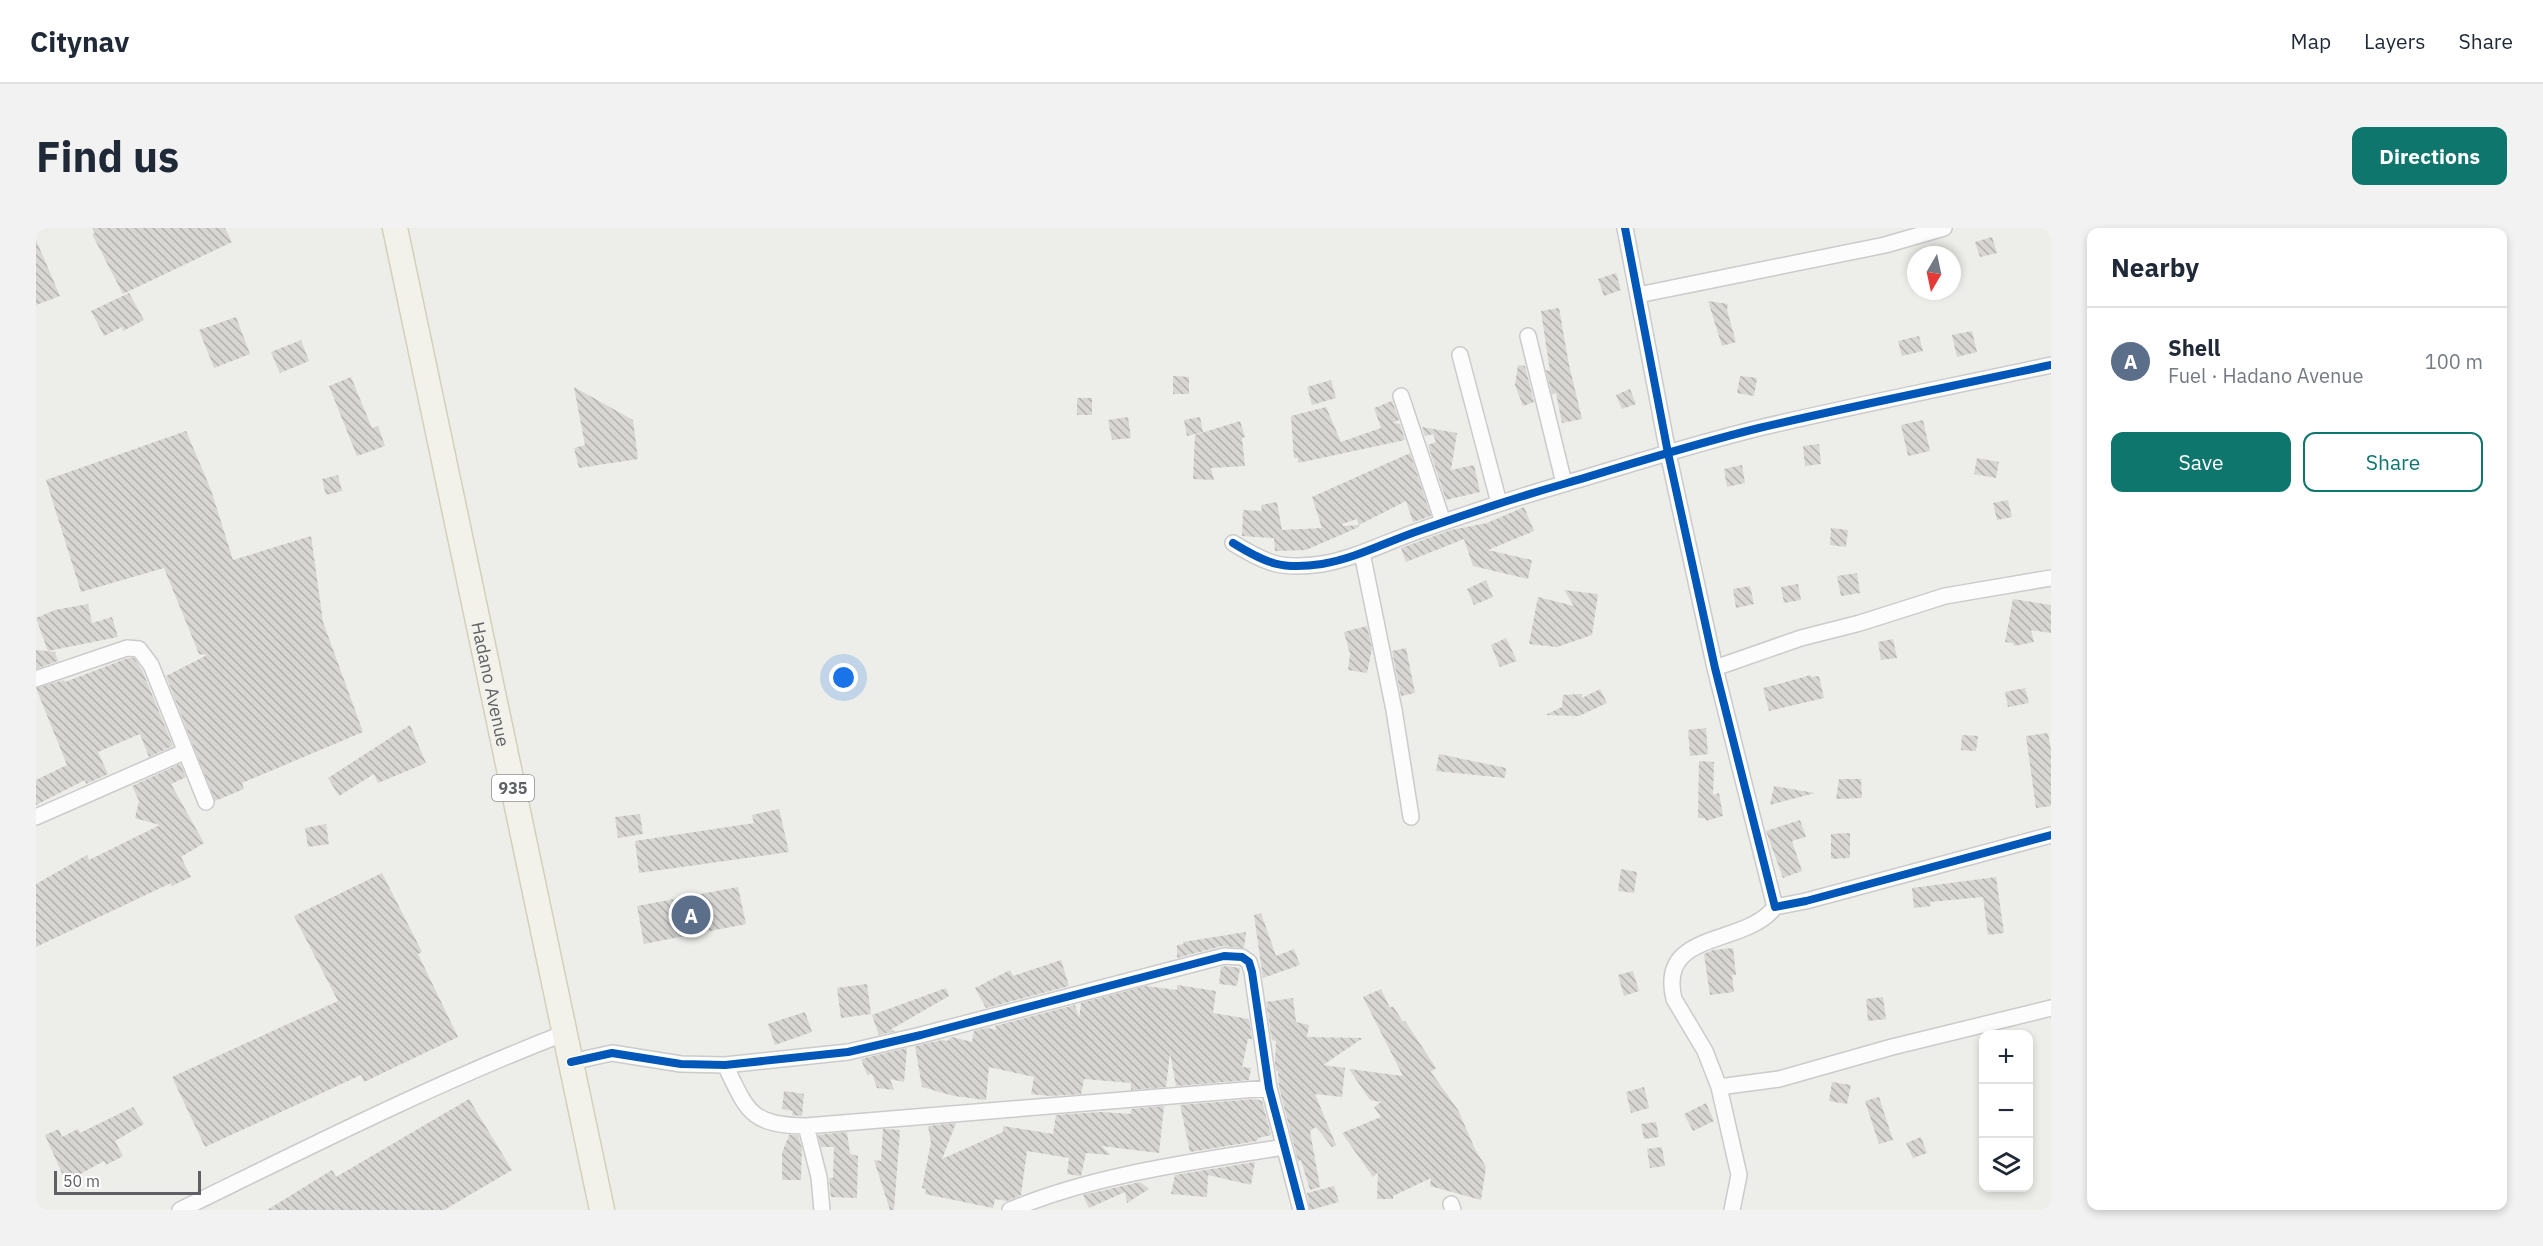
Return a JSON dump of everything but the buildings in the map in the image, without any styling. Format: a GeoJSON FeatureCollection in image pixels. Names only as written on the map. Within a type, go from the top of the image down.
{"type":"FeatureCollection","features":[{"type":"Feature","properties":{"kind":"main road","name":"Hadano Avenue"},"geometry":{"type":"LineString","coordinates":[[395,228],[602,1210]]}},
{"type":"Feature","properties":{"kind":"street"},"geometry":{"type":"LineString","coordinates":[[1625,228],[1668,453],[1715,668],[1775,907]]}},
{"type":"Feature","properties":{"kind":"street"},"geometry":{"type":"LineString","coordinates":[[1638,295],[1885,245],[1944,228]]}},
{"type":"Feature","properties":{"kind":"street"},"geometry":{"type":"LineString","coordinates":[[1528,336],[1564,483]]}},
{"type":"Feature","properties":{"kind":"street"},"geometry":{"type":"LineString","coordinates":[[1460,355],[1499,503]]}},
{"type":"Feature","properties":{"kind":"street"},"geometry":{"type":"LineString","coordinates":[[1233,543],[1261,560],[1278,565],[1297,567],[1325,563],[1362,553],[1499,503],[1668,453],[1758,429],[2051,365]]}},
{"type":"Feature","properties":{"kind":"street"},"geometry":{"type":"LineString","coordinates":[[1401,396],[1443,522]]}},
{"type":"Feature","properties":{"kind":"street"},"geometry":{"type":"LineString","coordinates":[[1362,553],[1394,710],[1411,817]]}},
{"type":"Feature","properties":{"kind":"street"},"geometry":{"type":"LineString","coordinates":[[1715,668],[1801,638],[1860,623],[1945,596],[2051,578]]}},
{"type":"Feature","properties":{"kind":"street"},"geometry":{"type":"LineString","coordinates":[[36,679],[127,648],[139,649],[151,665],[206,802]]}},
{"type":"Feature","properties":{"kind":"street"},"geometry":{"type":"LineString","coordinates":[[36,817],[184,752]]}},
{"type":"Feature","properties":{"kind":"street"},"geometry":{"type":"LineString","coordinates":[[1732,1210],[1738,1174],[1719,1088],[1705,1051],[1674,999],[1672,979],[1674,967],[1683,953],[1751,927],[1768,916],[1775,907],[1806,901],[2051,835]]}},
{"type":"Feature","properties":{"kind":"street"},"geometry":{"type":"LineString","coordinates":[[571,1062],[612,1053],[681,1064],[725,1065],[848,1052],[1224,956],[1235,956],[1249,962],[1252,972],[1269,1088],[1301,1210]]}},
{"type":"Feature","properties":{"kind":"street"},"geometry":{"type":"LineString","coordinates":[[1719,1088],[1779,1079],[1892,1047],[2051,1008]]}},
{"type":"Feature","properties":{"kind":"street"},"geometry":{"type":"LineString","coordinates":[[180,1210],[352,1126],[496,1060],[565,1034]]}},
{"type":"Feature","properties":{"kind":"street"},"geometry":{"type":"LineString","coordinates":[[725,1065],[742,1101],[753,1115],[765,1122],[779,1125],[806,1126],[1269,1088]]}},
{"type":"Feature","properties":{"kind":"street"},"geometry":{"type":"LineString","coordinates":[[806,1126],[819,1177],[822,1210]]}},
{"type":"Feature","properties":{"kind":"street"},"geometry":{"type":"LineString","coordinates":[[1010,1210],[1083,1186],[1146,1171],[1284,1147]]}},
{"type":"Feature","properties":{"kind":"cycle path"},"geometry":{"type":"LineString","coordinates":[[1625,228],[1668,453],[1715,668],[1775,907],[1806,901],[2051,835]]}},
{"type":"Feature","properties":{"kind":"cycle path"},"geometry":{"type":"LineString","coordinates":[[1233,543],[1275,564],[1285,566],[1322,564],[1360,554],[1409,534],[1494,505],[1711,441],[1832,411],[2051,365]]}},
{"type":"Feature","properties":{"kind":"cycle path"},"geometry":{"type":"LineString","coordinates":[[571,1062],[612,1053],[681,1064],[725,1065],[848,1052],[1224,956],[1242,957],[1249,962],[1252,972],[1269,1088],[1301,1210]]}},
{"type":"Feature","properties":{"kind":"place","name":"Shell"},"geometry":{"type":"Point","coordinates":[691,915]}}]}
